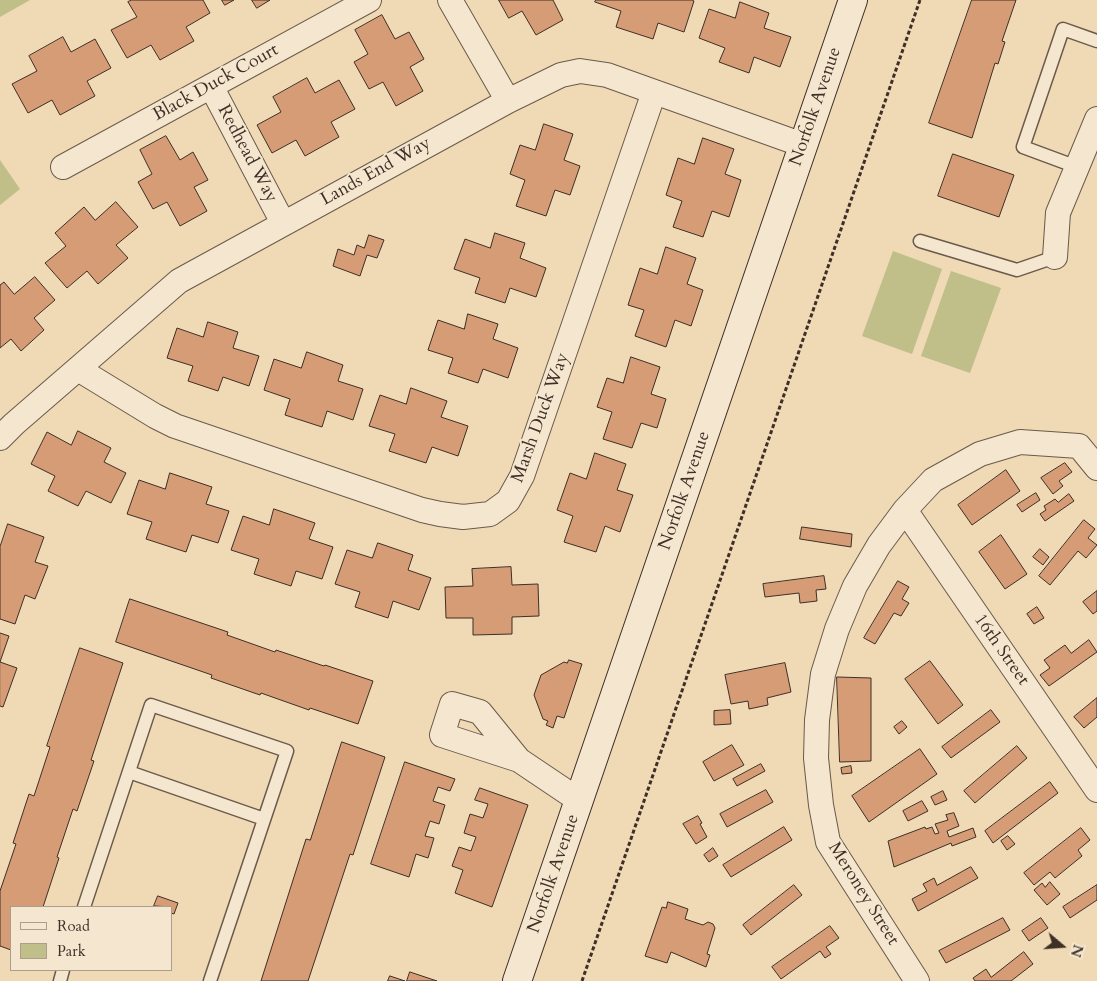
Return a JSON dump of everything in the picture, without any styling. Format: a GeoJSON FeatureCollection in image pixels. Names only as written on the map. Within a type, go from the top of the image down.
{"type":"FeatureCollection","features":[{"type":"Feature","properties":{"kind":"main road","name":"Norfolk Avenue"},"geometry":{"type":"LineString","coordinates":[[517,981],[853,0]]}},
{"type":"Feature","properties":{"kind":"street","name":"Black Duck Court"},"geometry":{"type":"LineString","coordinates":[[63,166],[369,0]]}},
{"type":"Feature","properties":{"kind":"street"},"geometry":{"type":"LineString","coordinates":[[450,0],[508,101]]}},
{"type":"Feature","properties":{"kind":"street","name":"Lands End Way"},"geometry":{"type":"LineString","coordinates":[[0,438],[178,281],[508,101],[561,75],[580,71],[607,75],[803,145]]}},
{"type":"Feature","properties":{"kind":"street","name":"Redhead Way"},"geometry":{"type":"LineString","coordinates":[[212,86],[283,223]]}},
{"type":"Feature","properties":{"kind":"street","name":"Marsh Duck Way"},"geometry":{"type":"LineString","coordinates":[[78,368],[155,416],[175,426],[422,510],[463,517],[490,514],[508,501],[522,476],[654,92]]}},
{"type":"Feature","properties":{"kind":"street"},"geometry":{"type":"LineString","coordinates":[[1054,257],[1058,213],[1097,118]]}},
{"type":"Feature","properties":{"kind":"street","name":"Meroney Street"},"geometry":{"type":"LineString","coordinates":[[917,981],[828,842],[821,805],[816,758],[817,720],[823,674],[836,629],[860,577],[879,545],[905,510],[933,480],[980,454],[1020,442],[1079,446],[1097,468]]}},
{"type":"Feature","properties":{"kind":"street","name":"16th Street"},"geometry":{"type":"LineString","coordinates":[[905,510],[1097,790]]}},
{"type":"Feature","properties":{"kind":"street"},"geometry":{"type":"LineString","coordinates":[[519,760],[580,801]]}},
{"type":"Feature","properties":{"kind":"lane"},"geometry":{"type":"LineString","coordinates":[[1077,167],[1023,147],[1063,29],[1097,42]]}},
{"type":"Feature","properties":{"kind":"lane"},"geometry":{"type":"LineString","coordinates":[[920,240],[1017,270],[1054,257]]}},
{"type":"Feature","properties":{"kind":"lane"},"geometry":{"type":"LineString","coordinates":[[84,906],[151,705],[287,751],[210,981]]}},
{"type":"Feature","properties":{"kind":"lane"},"geometry":{"type":"LineString","coordinates":[[129,772],[264,819]]}},
{"type":"Feature","properties":{"kind":"path"},"geometry":{"type":"LineString","coordinates":[[582,981],[920,0]]}},
{"type":"Feature","properties":{"kind":"green space"},"geometry":{"type":"Polygon","coordinates":[[[0,0],[30,0],[0,17],[0,0]]]}},
{"type":"Feature","properties":{"kind":"green space"},"geometry":{"type":"Polygon","coordinates":[[[0,160],[20,189],[0,205],[0,160]]]}},
{"type":"Feature","properties":{"kind":"green space"},"geometry":{"type":"Polygon","coordinates":[[[893,251],[942,269],[912,354],[862,336],[893,251]]]}},
{"type":"Feature","properties":{"kind":"green space"},"geometry":{"type":"Polygon","coordinates":[[[951,271],[1001,288],[970,373],[921,356],[951,271]]]}},
{"type":"Feature","properties":{"kind":"building"},"geometry":{"type":"Polygon","coordinates":[[[132,0],[203,0],[210,13],[186,27],[194,41],[160,60],[151,45],[127,58],[111,30],[137,17],[128,2],[132,0]]]}},
{"type":"Feature","properties":{"kind":"building"},"geometry":{"type":"Polygon","coordinates":[[[222,0],[234,0],[225,5],[222,0]]]}},
{"type":"Feature","properties":{"kind":"building"},"geometry":{"type":"Polygon","coordinates":[[[252,0],[270,0],[257,8],[252,0]]]}},
{"type":"Feature","properties":{"kind":"building"},"geometry":{"type":"Polygon","coordinates":[[[499,0],[553,0],[563,20],[536,35],[522,11],[509,18],[499,0]]]}},
{"type":"Feature","properties":{"kind":"building"},"geometry":{"type":"Polygon","coordinates":[[[596,0],[694,1],[684,32],[658,23],[653,39],[616,27],[621,11],[595,2],[596,0]]]}},
{"type":"Feature","properties":{"kind":"building"},"geometry":{"type":"Polygon","coordinates":[[[972,0],[1016,0],[1002,41],[1005,42],[998,64],[995,63],[972,138],[929,123],[972,0]]]}},
{"type":"Feature","properties":{"kind":"building"},"geometry":{"type":"Polygon","coordinates":[[[740,2],[769,13],[764,28],[791,37],[780,67],[754,57],[749,73],[719,62],[725,48],[699,38],[709,9],[735,18],[740,2]]]}},
{"type":"Feature","properties":{"kind":"building"},"geometry":{"type":"Polygon","coordinates":[[[382,15],[395,39],[409,32],[424,59],[410,67],[423,91],[396,106],[383,82],[369,89],[354,62],[368,54],[355,30],[382,15]]]}},
{"type":"Feature","properties":{"kind":"building"},"geometry":{"type":"Polygon","coordinates":[[[63,37],[71,52],[95,39],[111,68],[87,81],[95,96],[60,115],[52,100],[28,113],[12,84],[37,71],[29,56],[63,37]]]}},
{"type":"Feature","properties":{"kind":"building"},"geometry":{"type":"Polygon","coordinates":[[[307,78],[315,93],[339,80],[355,109],[331,122],[339,137],[305,156],[296,140],[272,153],[257,125],[281,112],[273,97],[307,78]]]}},
{"type":"Feature","properties":{"kind":"building"},"geometry":{"type":"Polygon","coordinates":[[[544,124],[573,134],[564,160],[580,166],[570,195],[555,190],[546,216],[516,206],[525,180],[510,174],[520,145],[535,150],[544,124]]]}},
{"type":"Feature","properties":{"kind":"building"},"geometry":{"type":"Polygon","coordinates":[[[166,136],[180,160],[193,152],[208,180],[194,187],[207,211],[180,226],[167,202],[153,209],[138,182],[152,174],[140,150],[166,136]]]}},
{"type":"Feature","properties":{"kind":"building"},"geometry":{"type":"Polygon","coordinates":[[[703,138],[734,149],[725,174],[741,180],[729,217],[712,211],[703,237],[673,227],[682,201],[666,195],[678,158],[694,164],[703,138]]]}},
{"type":"Feature","properties":{"kind":"building"},"geometry":{"type":"Polygon","coordinates":[[[953,154],[1014,175],[999,217],[938,196],[953,154]]]}},
{"type":"Feature","properties":{"kind":"building"},"geometry":{"type":"Polygon","coordinates":[[[116,202],[138,227],[116,245],[128,258],[98,284],[87,271],[67,288],[45,263],[66,246],[55,233],[84,207],[95,220],[116,202]]]}},
{"type":"Feature","properties":{"kind":"building"},"geometry":{"type":"Polygon","coordinates":[[[495,233],[525,243],[520,258],[546,268],[536,297],[510,288],[505,303],[475,293],[480,278],[454,269],[465,239],[490,248],[495,233]]]}},
{"type":"Feature","properties":{"kind":"building"},"geometry":{"type":"Polygon","coordinates":[[[369,235],[384,240],[377,258],[367,255],[360,276],[333,266],[338,249],[354,255],[357,245],[364,248],[369,235]]]}},
{"type":"Feature","properties":{"kind":"building"},"geometry":{"type":"Polygon","coordinates":[[[666,247],[696,258],[687,284],[703,290],[691,326],[675,320],[666,347],[635,336],[644,310],[628,305],[640,268],[657,274],[666,247]]]}},
{"type":"Feature","properties":{"kind":"building"},"geometry":{"type":"Polygon","coordinates":[[[35,277],[55,300],[34,318],[44,330],[21,351],[11,339],[0,348],[0,285],[4,282],[14,294],[35,277]]]}},
{"type":"Feature","properties":{"kind":"building"},"geometry":{"type":"Polygon","coordinates":[[[468,314],[498,324],[493,339],[518,348],[508,378],[483,369],[478,383],[448,373],[453,358],[428,350],[438,320],[464,329],[468,314]]]}},
{"type":"Feature","properties":{"kind":"building"},"geometry":{"type":"Polygon","coordinates":[[[208,322],[238,332],[233,348],[259,356],[249,386],[223,377],[218,391],[188,381],[193,366],[167,358],[177,328],[203,337],[208,322]]]}},
{"type":"Feature","properties":{"kind":"building"},"geometry":{"type":"Polygon","coordinates":[[[307,352],[343,365],[338,381],[363,389],[353,420],[327,411],[322,427],[285,415],[290,399],[264,390],[274,359],[301,368],[307,352]]]}},
{"type":"Feature","properties":{"kind":"building"},"geometry":{"type":"Polygon","coordinates":[[[631,357],[660,367],[651,394],[666,399],[657,428],[641,423],[632,448],[603,439],[612,412],[597,407],[607,378],[623,383],[631,357]]]}},
{"type":"Feature","properties":{"kind":"building"},"geometry":{"type":"Polygon","coordinates":[[[411,388],[447,401],[441,417],[468,426],[458,456],[432,447],[426,463],[389,451],[395,434],[369,426],[380,395],[406,404],[411,388]]]}},
{"type":"Feature","properties":{"kind":"building"},"geometry":{"type":"Polygon","coordinates":[[[78,431],[111,448],[104,462],[126,473],[111,503],[86,491],[78,506],[48,491],[55,476],[31,464],[47,432],[71,445],[78,431]]]}},
{"type":"Feature","properties":{"kind":"building"},"geometry":{"type":"Polygon","coordinates":[[[595,453],[626,464],[617,490],[633,495],[620,532],[605,526],[596,552],[564,542],[573,516],[557,510],[570,473],[586,479],[595,453]]]}},
{"type":"Feature","properties":{"kind":"building"},"geometry":{"type":"Polygon","coordinates":[[[1065,463],[1072,472],[1059,481],[1063,486],[1053,494],[1041,478],[1065,463]]]}},
{"type":"Feature","properties":{"kind":"building"},"geometry":{"type":"Polygon","coordinates":[[[1006,470],[1020,491],[972,525],[958,505],[1006,470]]]}},
{"type":"Feature","properties":{"kind":"building"},"geometry":{"type":"Polygon","coordinates":[[[170,473],[212,487],[206,504],[229,511],[218,543],[192,535],[186,552],[146,539],[152,522],[127,514],[139,480],[165,489],[170,473]]]}},
{"type":"Feature","properties":{"kind":"building"},"geometry":{"type":"Polygon","coordinates":[[[1036,493],[1040,500],[1022,512],[1017,505],[1036,493]]]}},
{"type":"Feature","properties":{"kind":"building"},"geometry":{"type":"Polygon","coordinates":[[[1069,494],[1074,501],[1045,521],[1040,514],[1046,510],[1044,506],[1055,499],[1058,502],[1069,494]]]}},
{"type":"Feature","properties":{"kind":"building"},"geometry":{"type":"Polygon","coordinates":[[[274,509],[315,523],[309,539],[333,547],[322,579],[296,571],[291,586],[254,574],[259,559],[231,550],[243,516],[269,525],[274,509]]]}},
{"type":"Feature","properties":{"kind":"building"},"geometry":{"type":"Polygon","coordinates":[[[1084,520],[1095,529],[1088,538],[1097,545],[1086,558],[1078,551],[1050,585],[1039,576],[1084,520]]]}},
{"type":"Feature","properties":{"kind":"building"},"geometry":{"type":"Polygon","coordinates":[[[8,524],[44,537],[35,562],[48,566],[35,599],[25,595],[15,624],[0,619],[0,547],[8,524]]]}},
{"type":"Feature","properties":{"kind":"building"},"geometry":{"type":"Polygon","coordinates":[[[802,527],[852,534],[851,547],[800,539],[802,527]]]}},
{"type":"Feature","properties":{"kind":"building"},"geometry":{"type":"Polygon","coordinates":[[[1001,535],[1027,574],[1005,589],[979,552],[1001,535]]]}},
{"type":"Feature","properties":{"kind":"building"},"geometry":{"type":"Polygon","coordinates":[[[378,543],[413,555],[408,570],[431,578],[419,610],[393,601],[388,618],[355,607],[360,592],[335,584],[347,550],[372,558],[378,543]]]}},
{"type":"Feature","properties":{"kind":"building"},"geometry":{"type":"Polygon","coordinates":[[[1040,549],[1049,557],[1043,565],[1033,557],[1040,549]]]}},
{"type":"Feature","properties":{"kind":"building"},"geometry":{"type":"Polygon","coordinates":[[[511,567],[512,585],[538,584],[539,616],[512,617],[512,634],[473,635],[473,618],[446,618],[445,587],[473,586],[472,569],[511,567]]]}},
{"type":"Feature","properties":{"kind":"building"},"geometry":{"type":"Polygon","coordinates":[[[824,576],[826,589],[816,590],[817,601],[800,603],[799,593],[765,597],[763,584],[824,576]]]}},
{"type":"Feature","properties":{"kind":"building"},"geometry":{"type":"Polygon","coordinates":[[[898,581],[909,587],[902,599],[909,603],[901,616],[894,613],[875,644],[864,638],[898,581]]]}},
{"type":"Feature","properties":{"kind":"building"},"geometry":{"type":"Polygon","coordinates":[[[1097,591],[1097,611],[1093,614],[1083,602],[1097,591]]]}},
{"type":"Feature","properties":{"kind":"building"},"geometry":{"type":"Polygon","coordinates":[[[130,599],[228,632],[227,635],[275,652],[276,650],[373,681],[358,724],[310,708],[309,710],[261,693],[260,695],[211,678],[212,675],[116,642],[130,599]]]}},
{"type":"Feature","properties":{"kind":"building"},"geometry":{"type":"Polygon","coordinates":[[[1037,607],[1044,618],[1034,624],[1027,614],[1037,607]]]}},
{"type":"Feature","properties":{"kind":"building"},"geometry":{"type":"Polygon","coordinates":[[[0,633],[9,636],[0,662],[0,633]]]}},
{"type":"Feature","properties":{"kind":"building"},"geometry":{"type":"Polygon","coordinates":[[[1089,640],[1097,652],[1049,686],[1040,675],[1050,668],[1044,660],[1065,645],[1071,653],[1089,640]]]}},
{"type":"Feature","properties":{"kind":"building"},"geometry":{"type":"Polygon","coordinates":[[[80,648],[123,663],[91,760],[94,761],[77,811],[73,809],[43,906],[10,906],[10,950],[0,946],[0,891],[16,844],[13,843],[29,794],[34,796],[50,747],[47,746],[80,648]]]}},
{"type":"Feature","properties":{"kind":"building"},"geometry":{"type":"Polygon","coordinates":[[[569,660],[582,664],[564,718],[557,716],[553,728],[546,725],[548,721],[543,719],[534,695],[541,675],[564,662],[567,663],[569,660]]]}},
{"type":"Feature","properties":{"kind":"building"},"geometry":{"type":"Polygon","coordinates":[[[930,661],[963,705],[938,724],[905,679],[930,661]]]}},
{"type":"Feature","properties":{"kind":"building"},"geometry":{"type":"Polygon","coordinates":[[[0,662],[17,668],[3,707],[0,706],[0,662]]]}},
{"type":"Feature","properties":{"kind":"building"},"geometry":{"type":"Polygon","coordinates":[[[785,663],[791,692],[767,698],[768,705],[749,709],[748,701],[731,704],[725,675],[785,663]]]}},
{"type":"Feature","properties":{"kind":"building"},"geometry":{"type":"Polygon","coordinates":[[[837,677],[871,678],[871,761],[840,762],[837,677]]]}},
{"type":"Feature","properties":{"kind":"building"},"geometry":{"type":"Polygon","coordinates":[[[1097,698],[1097,717],[1084,728],[1074,717],[1097,698]]]}},
{"type":"Feature","properties":{"kind":"building"},"geometry":{"type":"Polygon","coordinates":[[[730,710],[731,724],[714,725],[714,711],[730,710]]]}},
{"type":"Feature","properties":{"kind":"building"},"geometry":{"type":"Polygon","coordinates":[[[991,710],[1000,722],[951,758],[942,747],[991,710]]]}},
{"type":"Feature","properties":{"kind":"building"},"geometry":{"type":"Polygon","coordinates":[[[902,721],[907,727],[899,734],[894,727],[902,721]]]}},
{"type":"Feature","properties":{"kind":"building"},"geometry":{"type":"Polygon","coordinates":[[[342,742],[385,757],[353,855],[350,854],[308,981],[261,981],[306,839],[310,840],[342,742]]]}},
{"type":"Feature","properties":{"kind":"building"},"geometry":{"type":"Polygon","coordinates":[[[732,745],[744,765],[714,781],[703,762],[732,745]]]}},
{"type":"Feature","properties":{"kind":"building"},"geometry":{"type":"Polygon","coordinates":[[[1017,746],[1027,758],[975,803],[964,791],[1017,746]]]}},
{"type":"Feature","properties":{"kind":"building"},"geometry":{"type":"Polygon","coordinates":[[[920,749],[937,774],[869,822],[852,796],[920,749]]]}},
{"type":"Feature","properties":{"kind":"building"},"geometry":{"type":"Polygon","coordinates":[[[405,762],[455,779],[450,791],[438,787],[433,801],[445,805],[439,824],[430,821],[425,836],[434,838],[428,858],[416,854],[409,877],[371,864],[405,762]]]}},
{"type":"Feature","properties":{"kind":"building"},"geometry":{"type":"Polygon","coordinates":[[[761,764],[765,771],[737,786],[733,779],[761,764]]]}},
{"type":"Feature","properties":{"kind":"building"},"geometry":{"type":"Polygon","coordinates":[[[851,766],[852,773],[842,774],[841,768],[851,766]]]}},
{"type":"Feature","properties":{"kind":"building"},"geometry":{"type":"Polygon","coordinates":[[[1050,782],[1058,793],[993,843],[985,831],[1050,782]]]}},
{"type":"Feature","properties":{"kind":"building"},"geometry":{"type":"Polygon","coordinates":[[[480,788],[528,805],[492,907],[455,893],[463,870],[452,866],[459,847],[471,851],[476,837],[464,833],[470,814],[483,818],[488,804],[475,800],[480,788]]]}},
{"type":"Feature","properties":{"kind":"building"},"geometry":{"type":"Polygon","coordinates":[[[766,790],[773,802],[727,827],[720,814],[766,790]]]}},
{"type":"Feature","properties":{"kind":"building"},"geometry":{"type":"Polygon","coordinates":[[[943,791],[947,800],[935,805],[931,797],[943,791]]]}},
{"type":"Feature","properties":{"kind":"building"},"geometry":{"type":"Polygon","coordinates":[[[922,801],[928,811],[908,821],[903,811],[922,801]]]}},
{"type":"Feature","properties":{"kind":"building"},"geometry":{"type":"Polygon","coordinates":[[[954,813],[959,826],[947,831],[949,837],[973,828],[976,837],[952,846],[951,843],[894,867],[888,841],[925,827],[926,829],[932,827],[935,834],[939,833],[935,824],[948,820],[946,815],[954,813]]]}},
{"type":"Feature","properties":{"kind":"building"},"geometry":{"type":"Polygon","coordinates":[[[698,816],[707,837],[696,844],[683,824],[698,816]]]}},
{"type":"Feature","properties":{"kind":"building"},"geometry":{"type":"Polygon","coordinates":[[[784,827],[792,840],[731,877],[723,865],[784,827]]]}},
{"type":"Feature","properties":{"kind":"building"},"geometry":{"type":"Polygon","coordinates":[[[1081,828],[1090,840],[1078,850],[1082,856],[1055,878],[1050,872],[1034,885],[1024,873],[1081,828]]]}},
{"type":"Feature","properties":{"kind":"building"},"geometry":{"type":"Polygon","coordinates":[[[1008,836],[1015,844],[1007,850],[1001,841],[1008,836]]]}},
{"type":"Feature","properties":{"kind":"building"},"geometry":{"type":"Polygon","coordinates":[[[713,848],[718,856],[709,862],[704,855],[713,848]]]}},
{"type":"Feature","properties":{"kind":"building"},"geometry":{"type":"Polygon","coordinates":[[[971,867],[978,878],[918,911],[912,899],[927,891],[923,884],[934,878],[937,885],[971,867]]]}},
{"type":"Feature","properties":{"kind":"building"},"geometry":{"type":"Polygon","coordinates":[[[1050,882],[1060,894],[1047,905],[1034,890],[1042,883],[1045,887],[1050,882]]]}},
{"type":"Feature","properties":{"kind":"building"},"geometry":{"type":"Polygon","coordinates":[[[794,885],[802,895],[751,935],[743,925],[794,885]]]}},
{"type":"Feature","properties":{"kind":"building"},"geometry":{"type":"Polygon","coordinates":[[[1097,885],[1097,900],[1070,918],[1063,907],[1097,885]]]}},
{"type":"Feature","properties":{"kind":"building"},"geometry":{"type":"Polygon","coordinates":[[[158,896],[178,903],[174,914],[172,913],[172,906],[154,906],[158,896]]]}},
{"type":"Feature","properties":{"kind":"building"},"geometry":{"type":"Polygon","coordinates":[[[668,902],[688,909],[685,919],[703,925],[708,922],[713,924],[715,928],[707,954],[710,955],[706,967],[671,952],[667,963],[645,956],[662,907],[666,908],[668,902]]]}},
{"type":"Feature","properties":{"kind":"building"},"geometry":{"type":"Polygon","coordinates":[[[1003,918],[1010,930],[946,963],[939,951],[1003,918]]]}},
{"type":"Feature","properties":{"kind":"building"},"geometry":{"type":"Polygon","coordinates":[[[1041,918],[1048,928],[1029,941],[1022,931],[1041,918]]]}},
{"type":"Feature","properties":{"kind":"building"},"geometry":{"type":"Polygon","coordinates":[[[830,926],[839,938],[826,947],[831,954],[825,958],[820,951],[781,979],[772,967],[830,926]]]}},
{"type":"Feature","properties":{"kind":"building"},"geometry":{"type":"Polygon","coordinates":[[[1024,952],[1033,964],[1011,981],[975,981],[973,978],[986,969],[991,977],[1024,952]]]}},
{"type":"Feature","properties":{"kind":"building"},"geometry":{"type":"Polygon","coordinates":[[[410,972],[437,981],[407,981],[410,972]]]}},
{"type":"Feature","properties":{"kind":"building"},"geometry":{"type":"Polygon","coordinates":[[[390,976],[405,981],[388,981],[390,976]]]}}]}
